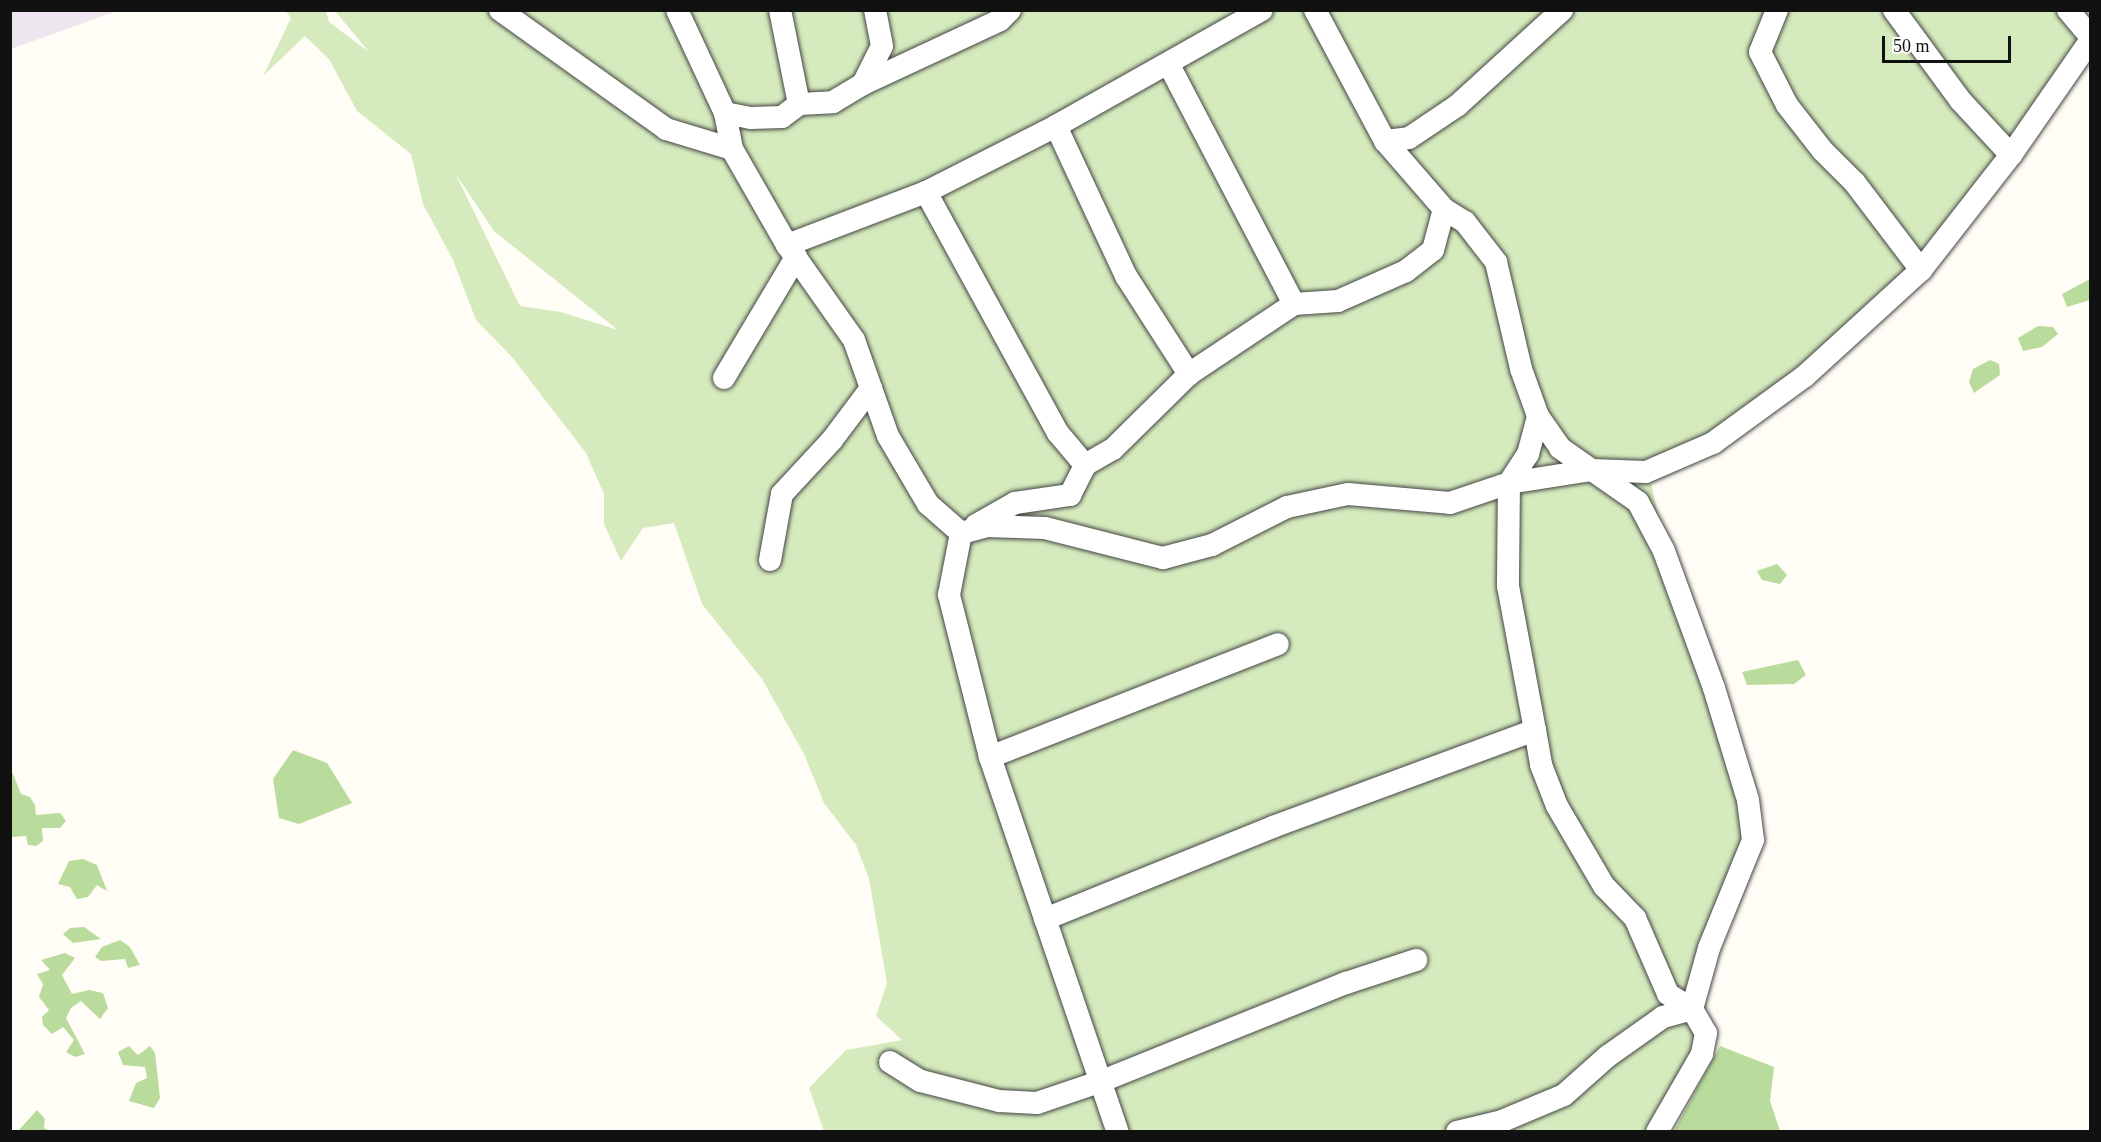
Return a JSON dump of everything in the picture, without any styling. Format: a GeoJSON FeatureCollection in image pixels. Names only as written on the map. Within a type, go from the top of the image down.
{"type":"FeatureCollection","features":[{"type":"Feature","properties":{"kind":"lane"},"geometry":{"type":"LineString","coordinates":[[500,10],[666,129],[732,149]]}},
{"type":"Feature","properties":{"kind":"lane"},"geometry":{"type":"LineString","coordinates":[[677,10],[725,113],[732,149],[791,251],[854,340],[888,436],[928,504],[961,532]]}},
{"type":"Feature","properties":{"kind":"lane"},"geometry":{"type":"LineString","coordinates":[[780,10],[799,104]]}},
{"type":"Feature","properties":{"kind":"lane"},"geometry":{"type":"LineString","coordinates":[[863,84],[882,46],[875,10]]}},
{"type":"Feature","properties":{"kind":"lane"},"geometry":{"type":"LineString","coordinates":[[725,113],[752,118],[782,117],[799,104],[833,102],[863,84],[1000,20],[1011,10]]}},
{"type":"Feature","properties":{"kind":"lane"},"geometry":{"type":"LineString","coordinates":[[724,378],[791,251],[926,192],[1056,126],[1169,65],[1262,10]]}},
{"type":"Feature","properties":{"kind":"lane"},"geometry":{"type":"LineString","coordinates":[[1315,10],[1385,141],[1444,209],[1465,222],[1496,262],[1521,369],[1538,416],[1560,448],[1638,502],[1664,551],[1714,688],[1748,800],[1753,840],[1709,948],[1692,1009]]}},
{"type":"Feature","properties":{"kind":"lane"},"geometry":{"type":"LineString","coordinates":[[1385,141],[1409,138],[1458,105],[1562,10]]}},
{"type":"Feature","properties":{"kind":"lane"},"geometry":{"type":"LineString","coordinates":[[1777,10],[1760,52],[1787,105],[1823,151],[1856,183],[1921,270]]}},
{"type":"Feature","properties":{"kind":"lane"},"geometry":{"type":"LineString","coordinates":[[1894,10],[1960,100],[2011,154]]}},
{"type":"Feature","properties":{"kind":"lane"},"geometry":{"type":"LineString","coordinates":[[2068,10],[2091,36]]}},
{"type":"Feature","properties":{"kind":"lane"},"geometry":{"type":"LineString","coordinates":[[961,532],[987,526],[1045,528],[1163,558],[1212,545],[1287,507],[1348,494],[1450,502],[1509,483],[1593,470],[1647,472],[1713,443],[1805,376],[1921,270],[2011,154],[2091,41]]}},
{"type":"Feature","properties":{"kind":"lane"},"geometry":{"type":"LineString","coordinates":[[1169,65],[1294,304]]}},
{"type":"Feature","properties":{"kind":"lane"},"geometry":{"type":"LineString","coordinates":[[1056,126],[1126,276],[1189,374]]}},
{"type":"Feature","properties":{"kind":"lane"},"geometry":{"type":"LineString","coordinates":[[926,192],[1058,433],[1085,465]]}},
{"type":"Feature","properties":{"kind":"lane"},"geometry":{"type":"LineString","coordinates":[[961,532],[1015,503],[1070,495],[1085,465],[1113,449],[1189,374],[1294,304],[1338,301],[1406,271],[1433,250],[1444,209]]}},
{"type":"Feature","properties":{"kind":"lane"},"geometry":{"type":"LineString","coordinates":[[770,560],[782,494],[832,440],[871,388]]}},
{"type":"Feature","properties":{"kind":"lane"},"geometry":{"type":"LineString","coordinates":[[1538,416],[1528,454],[1509,483],[1508,586],[1541,765],[1557,807],[1604,886],[1635,918],[1668,994],[1692,1009],[1706,1033],[1702,1054],[1657,1131]]}},
{"type":"Feature","properties":{"kind":"lane"},"geometry":{"type":"LineString","coordinates":[[961,532],[950,595],[990,757],[1118,1131]]}},
{"type":"Feature","properties":{"kind":"lane"},"geometry":{"type":"LineString","coordinates":[[990,757],[1278,644]]}},
{"type":"Feature","properties":{"kind":"lane"},"geometry":{"type":"LineString","coordinates":[[1045,919],[1273,827],[1535,730]]}},
{"type":"Feature","properties":{"kind":"lane"},"geometry":{"type":"LineString","coordinates":[[890,1062],[921,1081],[999,1101],[1037,1103],[1102,1082],[1346,983],[1416,960]]}},
{"type":"Feature","properties":{"kind":"lane"},"geometry":{"type":"LineString","coordinates":[[1457,1131],[1502,1121],[1564,1095],[1608,1056],[1663,1017],[1692,1009]]}},
{"type":"Feature","properties":{"kind":"shaded area"},"geometry":{"type":"Polygon","coordinates":[[[11,10],[117,10],[117,11],[11,49],[11,10]]]}},
{"type":"Feature","properties":{"kind":"green space"},"geometry":{"type":"Polygon","coordinates":[[[285,10],[326,11],[329,22],[369,52],[335,11],[2090,11],[2090,52],[1923,279],[1695,463],[1651,483],[1666,548],[1762,840],[1698,997],[1711,1035],[1664,1132],[824,1131],[809,1088],[846,1050],[902,1040],[876,1016],[887,983],[869,879],[856,845],[824,803],[804,754],[762,679],[702,604],[674,523],[643,528],[621,561],[604,524],[604,494],[586,453],[512,357],[476,320],[453,260],[423,204],[411,154],[357,111],[329,59],[305,36],[263,76],[291,18],[285,10]],[[455,173],[520,306],[561,312],[618,330],[494,231],[455,173]]]}},
{"type":"Feature","properties":{"kind":"green space"},"geometry":{"type":"Polygon","coordinates":[[[2090,279],[2090,300],[2067,307],[2062,294],[2090,279]]]}},
{"type":"Feature","properties":{"kind":"green space"},"geometry":{"type":"Polygon","coordinates":[[[2038,326],[2053,327],[2058,334],[2042,347],[2023,351],[2018,338],[2038,326]]]}},
{"type":"Feature","properties":{"kind":"green space"},"geometry":{"type":"Polygon","coordinates":[[[1990,360],[1999,364],[2000,375],[1974,393],[1969,382],[1973,369],[1990,360]]]}},
{"type":"Feature","properties":{"kind":"green space"},"geometry":{"type":"Polygon","coordinates":[[[1777,564],[1787,575],[1780,584],[1762,580],[1757,571],[1777,564]]]}},
{"type":"Feature","properties":{"kind":"green space"},"geometry":{"type":"Polygon","coordinates":[[[1798,660],[1806,675],[1794,684],[1747,685],[1742,672],[1798,660]]]}},
{"type":"Feature","properties":{"kind":"green space"},"geometry":{"type":"Polygon","coordinates":[[[293,750],[327,763],[352,803],[299,824],[279,818],[273,779],[293,750]]]}},
{"type":"Feature","properties":{"kind":"green space"},"geometry":{"type":"Polygon","coordinates":[[[11,769],[21,794],[30,797],[35,805],[36,815],[60,813],[66,821],[60,828],[42,828],[43,841],[36,846],[28,845],[26,836],[11,837],[11,769]]]}},
{"type":"Feature","properties":{"kind":"green space"},"geometry":{"type":"Polygon","coordinates":[[[83,859],[97,865],[107,891],[97,885],[88,897],[77,899],[70,887],[58,884],[69,861],[83,859]]]}},
{"type":"Feature","properties":{"kind":"green space"},"geometry":{"type":"Polygon","coordinates":[[[84,927],[101,939],[73,943],[63,934],[70,928],[84,927]]]}},
{"type":"Feature","properties":{"kind":"green space"},"geometry":{"type":"Polygon","coordinates":[[[120,940],[130,947],[140,965],[128,968],[125,959],[101,961],[95,957],[102,947],[120,940]]]}},
{"type":"Feature","properties":{"kind":"green space"},"geometry":{"type":"Polygon","coordinates":[[[65,953],[75,958],[62,975],[72,994],[89,990],[103,993],[108,1008],[100,1019],[81,1001],[71,1008],[66,1018],[85,1054],[75,1057],[66,1052],[74,1040],[63,1027],[52,1034],[43,1025],[42,1017],[49,1010],[39,997],[43,984],[37,974],[50,970],[41,960],[65,953]]]}},
{"type":"Feature","properties":{"kind":"green space"},"geometry":{"type":"Polygon","coordinates":[[[129,1046],[138,1055],[150,1046],[155,1053],[160,1098],[154,1108],[129,1101],[136,1083],[147,1078],[145,1067],[123,1065],[118,1052],[129,1046]]]}},
{"type":"Feature","properties":{"kind":"green space"},"geometry":{"type":"Polygon","coordinates":[[[1720,1046],[1774,1067],[1770,1101],[1780,1131],[1674,1131],[1720,1046]]]}},
{"type":"Feature","properties":{"kind":"green space"},"geometry":{"type":"Polygon","coordinates":[[[37,1110],[45,1119],[44,1128],[50,1131],[18,1131],[37,1110]]]}}]}
